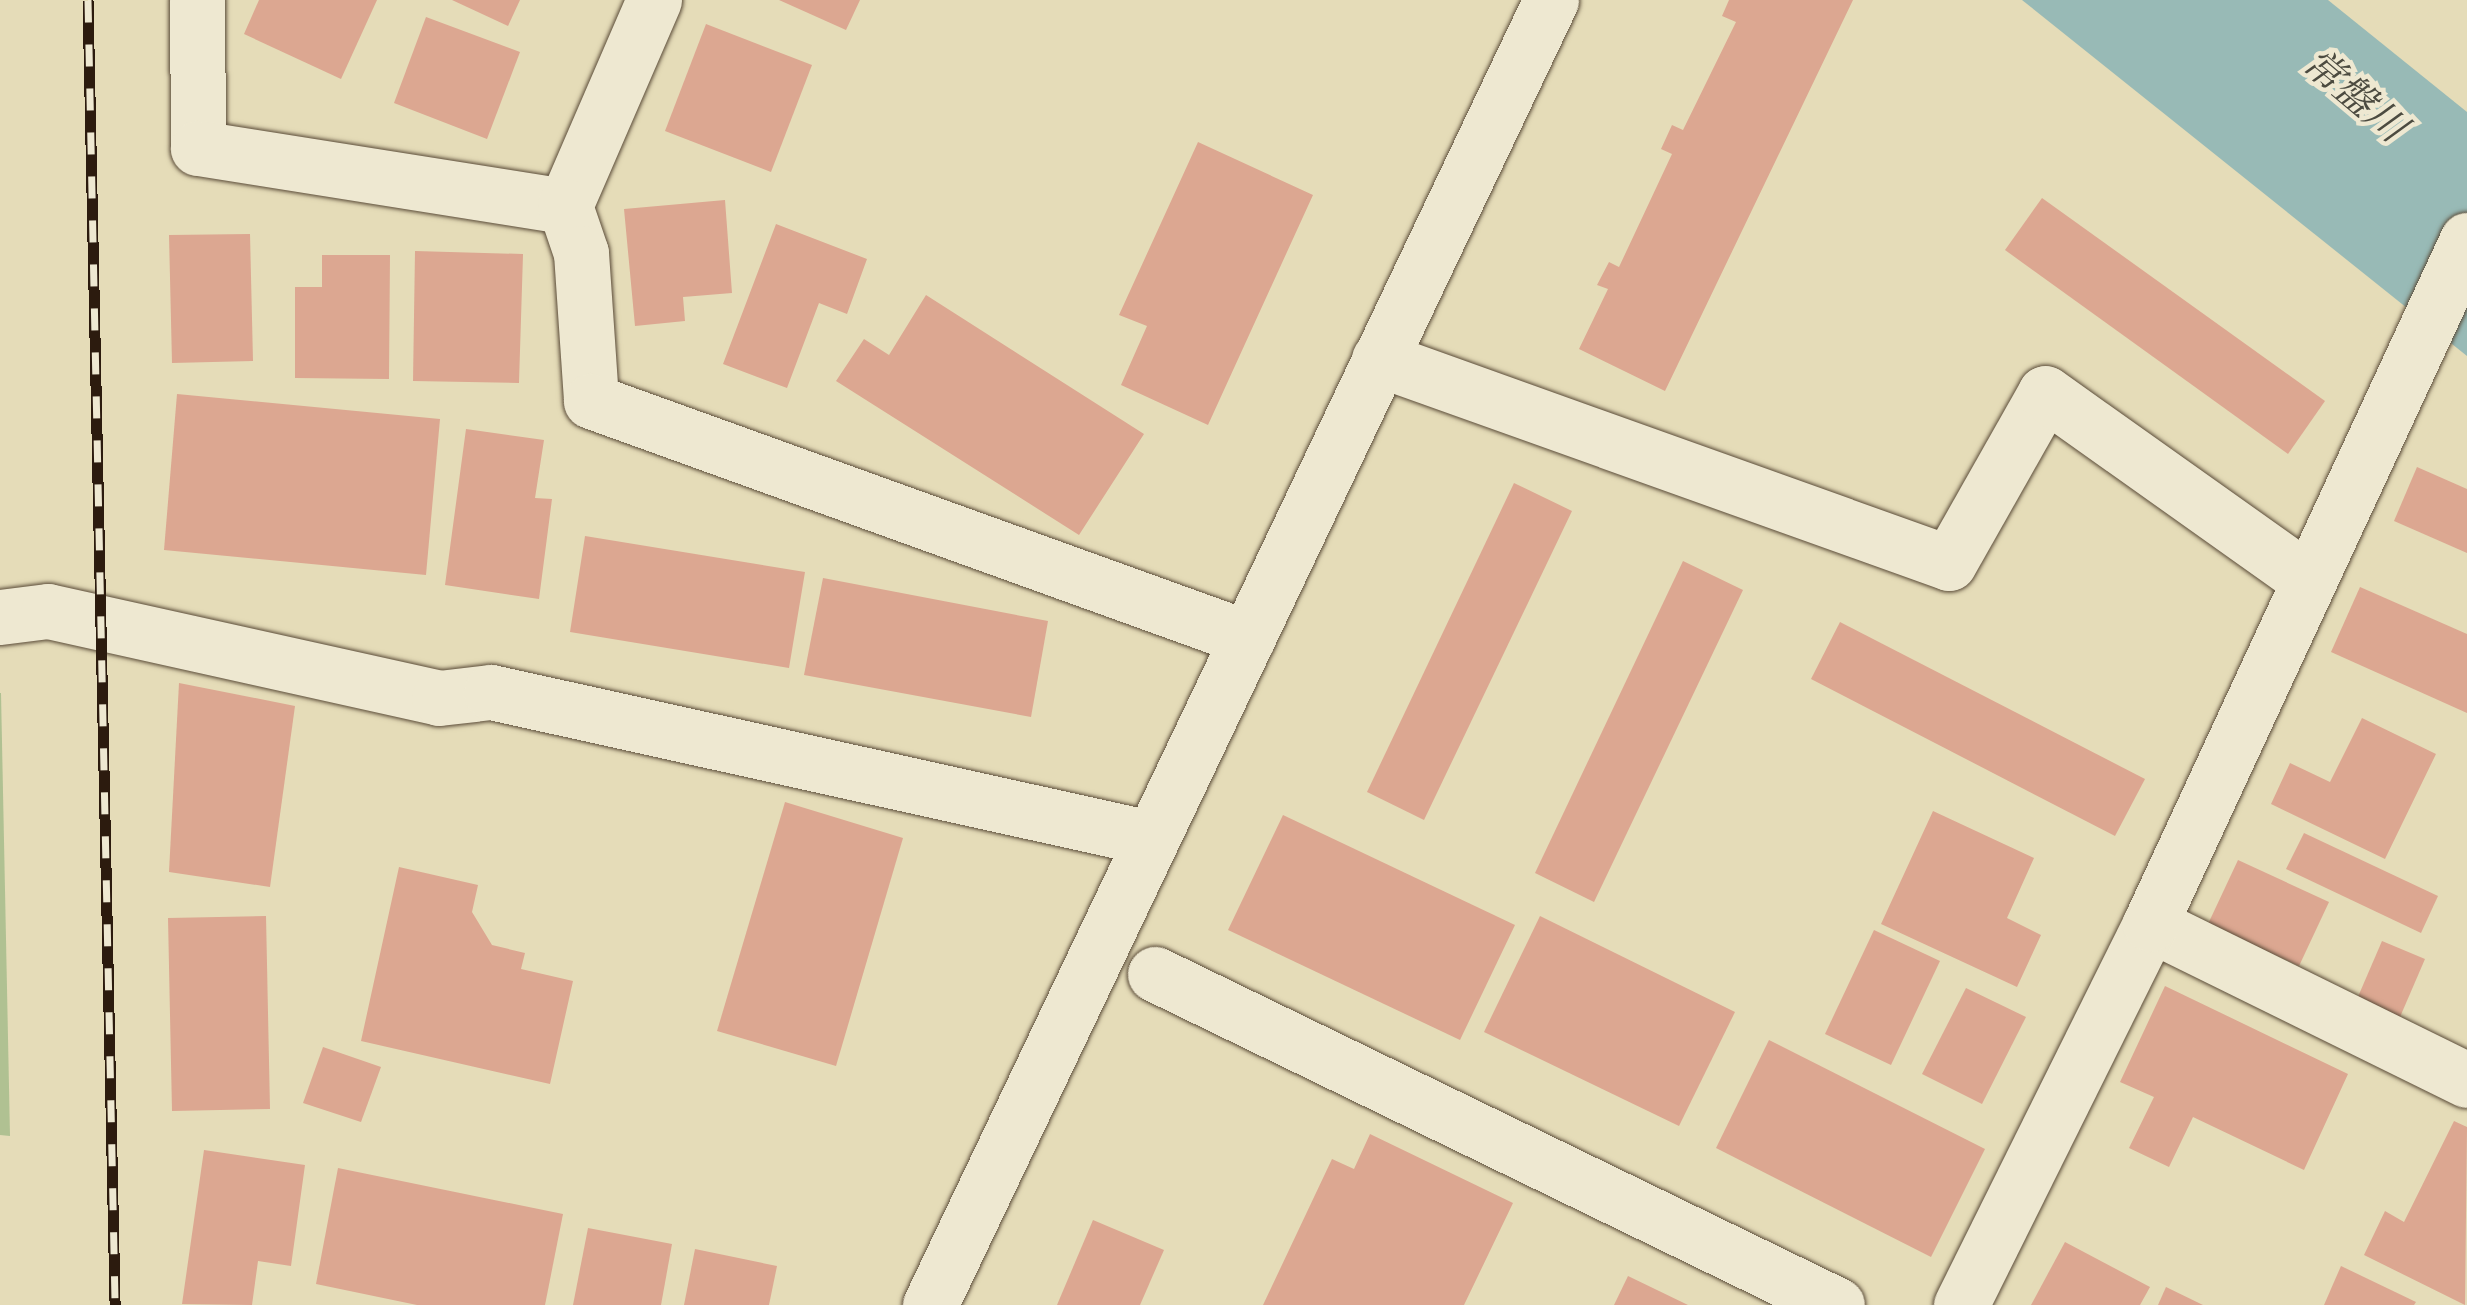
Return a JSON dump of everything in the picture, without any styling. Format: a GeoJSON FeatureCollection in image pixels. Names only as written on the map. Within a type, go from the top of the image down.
{"type":"FeatureCollection","features":[{"type":"Feature","properties":{"kind":"street"},"geometry":{"type":"LineString","coordinates":[[197,0],[198,148],[565,206]]}},
{"type":"Feature","properties":{"kind":"street"},"geometry":{"type":"LineString","coordinates":[[654,0],[565,206],[581,253],[590,401],[1248,638]]}},
{"type":"Feature","properties":{"kind":"street"},"geometry":{"type":"LineString","coordinates":[[930,1305],[1552,0]]}},
{"type":"Feature","properties":{"kind":"street"},"geometry":{"type":"LineString","coordinates":[[1961,1305],[2150,924],[2305,578],[2467,240]]}},
{"type":"Feature","properties":{"kind":"street"},"geometry":{"type":"LineString","coordinates":[[1379,359],[1949,563],[2045,393],[2305,578]]}},
{"type":"Feature","properties":{"kind":"street"},"geometry":{"type":"LineString","coordinates":[[0,618],[48,611],[439,698],[492,692],[1150,838]]}},
{"type":"Feature","properties":{"kind":"street"},"geometry":{"type":"LineString","coordinates":[[2150,924],[2467,1080]]}},
{"type":"Feature","properties":{"kind":"street"},"geometry":{"type":"LineString","coordinates":[[1155,974],[1837,1305]]}},
{"type":"Feature","properties":{"kind":"green space"},"geometry":{"type":"Polygon","coordinates":[[[1,693],[10,1136],[0,1135],[1,693]]]}},
{"type":"Feature","properties":{"kind":"water","name":"常盤川"},"geometry":{"type":"Polygon","coordinates":[[[2022,0],[2328,0],[2467,112],[2467,356],[2022,0]]]}},
{"type":"Feature","properties":{"kind":"building"},"geometry":{"type":"Polygon","coordinates":[[[259,0],[377,0],[341,79],[244,34],[259,0]]]}},
{"type":"Feature","properties":{"kind":"building"},"geometry":{"type":"Polygon","coordinates":[[[452,0],[520,0],[508,26],[452,0]]]}},
{"type":"Feature","properties":{"kind":"building"},"geometry":{"type":"Polygon","coordinates":[[[779,0],[860,0],[846,30],[779,0]]]}},
{"type":"Feature","properties":{"kind":"building"},"geometry":{"type":"Polygon","coordinates":[[[1729,0],[1853,0],[1665,391],[1579,349],[1608,289],[1597,285],[1609,262],[1619,267],[1672,154],[1661,149],[1672,125],[1683,130],[1736,22],[1722,16],[1729,0]]]}},
{"type":"Feature","properties":{"kind":"building"},"geometry":{"type":"Polygon","coordinates":[[[426,17],[520,52],[487,139],[394,103],[426,17]]]}},
{"type":"Feature","properties":{"kind":"building"},"geometry":{"type":"Polygon","coordinates":[[[706,24],[812,65],[771,172],[665,131],[706,24]]]}},
{"type":"Feature","properties":{"kind":"building"},"geometry":{"type":"Polygon","coordinates":[[[1198,142],[1313,195],[1208,425],[1121,385],[1147,326],[1119,315],[1198,142]]]}},
{"type":"Feature","properties":{"kind":"building"},"geometry":{"type":"Polygon","coordinates":[[[2042,198],[2325,401],[2288,454],[2005,250],[2042,198]]]}},
{"type":"Feature","properties":{"kind":"building"},"geometry":{"type":"Polygon","coordinates":[[[725,200],[732,293],[683,297],[685,321],[635,326],[624,209],[725,200]]]}},
{"type":"Feature","properties":{"kind":"building"},"geometry":{"type":"Polygon","coordinates":[[[776,224],[867,259],[847,314],[819,303],[787,388],[723,364],[776,224]]]}},
{"type":"Feature","properties":{"kind":"building"},"geometry":{"type":"Polygon","coordinates":[[[250,234],[253,361],[172,363],[169,235],[250,234]]]}},
{"type":"Feature","properties":{"kind":"building"},"geometry":{"type":"Polygon","coordinates":[[[415,251],[523,254],[519,383],[413,381],[415,251]]]}},
{"type":"Feature","properties":{"kind":"building"},"geometry":{"type":"Polygon","coordinates":[[[322,255],[390,255],[389,379],[295,378],[295,287],[322,287],[322,255]]]}},
{"type":"Feature","properties":{"kind":"building"},"geometry":{"type":"Polygon","coordinates":[[[926,295],[1144,434],[1079,535],[836,381],[864,339],[889,355],[926,295]]]}},
{"type":"Feature","properties":{"kind":"building"},"geometry":{"type":"Polygon","coordinates":[[[177,394],[440,419],[426,575],[164,550],[177,394]]]}},
{"type":"Feature","properties":{"kind":"building"},"geometry":{"type":"Polygon","coordinates":[[[466,429],[544,440],[535,498],[552,499],[539,599],[445,585],[466,429]]]}},
{"type":"Feature","properties":{"kind":"building"},"geometry":{"type":"Polygon","coordinates":[[[2417,467],[2467,489],[2467,553],[2394,521],[2417,467]]]}},
{"type":"Feature","properties":{"kind":"building"},"geometry":{"type":"Polygon","coordinates":[[[1514,483],[1572,511],[1424,820],[1367,792],[1514,483]]]}},
{"type":"Feature","properties":{"kind":"building"},"geometry":{"type":"Polygon","coordinates":[[[585,536],[805,572],[789,668],[570,632],[585,536]]]}},
{"type":"Feature","properties":{"kind":"building"},"geometry":{"type":"Polygon","coordinates":[[[1683,561],[1743,590],[1594,902],[1535,873],[1683,561]]]}},
{"type":"Feature","properties":{"kind":"building"},"geometry":{"type":"Polygon","coordinates":[[[823,578],[1048,621],[1031,717],[804,675],[823,578]]]}},
{"type":"Feature","properties":{"kind":"building"},"geometry":{"type":"Polygon","coordinates":[[[2360,587],[2467,634],[2467,713],[2331,652],[2360,587]]]}},
{"type":"Feature","properties":{"kind":"building"},"geometry":{"type":"Polygon","coordinates":[[[1840,622],[2145,779],[2115,836],[1811,679],[1840,622]]]}},
{"type":"Feature","properties":{"kind":"building"},"geometry":{"type":"Polygon","coordinates":[[[179,683],[295,706],[270,887],[169,872],[179,683]]]}},
{"type":"Feature","properties":{"kind":"building"},"geometry":{"type":"Polygon","coordinates":[[[2362,718],[2436,754],[2385,859],[2271,804],[2290,763],[2330,782],[2362,718]]]}},
{"type":"Feature","properties":{"kind":"building"},"geometry":{"type":"Polygon","coordinates":[[[785,802],[903,838],[836,1066],[717,1031],[785,802]]]}},
{"type":"Feature","properties":{"kind":"building"},"geometry":{"type":"Polygon","coordinates":[[[1933,811],[2034,858],[2007,918],[2041,935],[2017,987],[1881,924],[1933,811]]]}},
{"type":"Feature","properties":{"kind":"building"},"geometry":{"type":"Polygon","coordinates":[[[1283,815],[1515,925],[1460,1040],[1228,930],[1283,815]]]}},
{"type":"Feature","properties":{"kind":"building"},"geometry":{"type":"Polygon","coordinates":[[[2304,833],[2438,896],[2421,933],[2286,869],[2304,833]]]}},
{"type":"Feature","properties":{"kind":"building"},"geometry":{"type":"Polygon","coordinates":[[[2238,860],[2329,902],[2299,966],[2208,924],[2238,860]]]}},
{"type":"Feature","properties":{"kind":"building"},"geometry":{"type":"Polygon","coordinates":[[[399,867],[478,885],[472,912],[492,945],[525,953],[521,969],[573,981],[550,1084],[361,1041],[399,867]]]}},
{"type":"Feature","properties":{"kind":"building"},"geometry":{"type":"Polygon","coordinates":[[[266,916],[270,1109],[172,1111],[168,918],[266,916]]]}},
{"type":"Feature","properties":{"kind":"building"},"geometry":{"type":"Polygon","coordinates":[[[1540,916],[1735,1012],[1679,1126],[1484,1032],[1540,916]]]}},
{"type":"Feature","properties":{"kind":"building"},"geometry":{"type":"Polygon","coordinates":[[[1874,930],[1940,961],[1891,1065],[1825,1034],[1874,930]]]}},
{"type":"Feature","properties":{"kind":"building"},"geometry":{"type":"Polygon","coordinates":[[[2382,941],[2425,959],[2400,1017],[2357,999],[2382,941]]]}},
{"type":"Feature","properties":{"kind":"building"},"geometry":{"type":"Polygon","coordinates":[[[2165,986],[2348,1074],[2304,1170],[2193,1117],[2169,1167],[2129,1148],[2154,1097],[2120,1082],[2165,986]]]}},
{"type":"Feature","properties":{"kind":"building"},"geometry":{"type":"Polygon","coordinates":[[[1966,988],[2026,1017],[1982,1104],[1922,1074],[1966,988]]]}},
{"type":"Feature","properties":{"kind":"building"},"geometry":{"type":"Polygon","coordinates":[[[1769,1040],[1985,1149],[1931,1257],[1716,1148],[1769,1040]]]}},
{"type":"Feature","properties":{"kind":"building"},"geometry":{"type":"Polygon","coordinates":[[[323,1047],[381,1067],[361,1122],[303,1103],[323,1047]]]}},
{"type":"Feature","properties":{"kind":"building"},"geometry":{"type":"Polygon","coordinates":[[[2454,1121],[2467,1127],[2465,1305],[2364,1255],[2385,1211],[2404,1222],[2454,1121]]]}},
{"type":"Feature","properties":{"kind":"building"},"geometry":{"type":"Polygon","coordinates":[[[1370,1134],[1513,1203],[1464,1305],[1263,1305],[1332,1159],[1354,1169],[1370,1134]]]}},
{"type":"Feature","properties":{"kind":"building"},"geometry":{"type":"Polygon","coordinates":[[[204,1150],[305,1165],[291,1266],[258,1261],[252,1305],[182,1304],[204,1150]]]}},
{"type":"Feature","properties":{"kind":"building"},"geometry":{"type":"Polygon","coordinates":[[[338,1168],[563,1214],[545,1305],[417,1305],[316,1284],[338,1168]]]}},
{"type":"Feature","properties":{"kind":"building"},"geometry":{"type":"Polygon","coordinates":[[[1093,1220],[1164,1250],[1140,1305],[1057,1305],[1093,1220]]]}},
{"type":"Feature","properties":{"kind":"building"},"geometry":{"type":"Polygon","coordinates":[[[588,1228],[672,1244],[661,1305],[573,1305],[588,1228]]]}},
{"type":"Feature","properties":{"kind":"building"},"geometry":{"type":"Polygon","coordinates":[[[2065,1242],[2150,1287],[2140,1305],[2031,1305],[2065,1242]]]}},
{"type":"Feature","properties":{"kind":"building"},"geometry":{"type":"Polygon","coordinates":[[[695,1249],[777,1266],[769,1305],[684,1305],[695,1249]]]}},
{"type":"Feature","properties":{"kind":"building"},"geometry":{"type":"Polygon","coordinates":[[[2341,1266],[2416,1302],[2324,1305],[2341,1266]]]}},
{"type":"Feature","properties":{"kind":"building"},"geometry":{"type":"Polygon","coordinates":[[[1628,1276],[1688,1305],[1614,1305],[1628,1276]]]}},
{"type":"Feature","properties":{"kind":"building"},"geometry":{"type":"Polygon","coordinates":[[[2166,1287],[2203,1305],[2158,1305],[2166,1287]]]}},
{"type":"Feature","properties":{"kind":"railway"},"geometry":{"type":"LineString","coordinates":[[88,0],[115,1305]]}}]}
